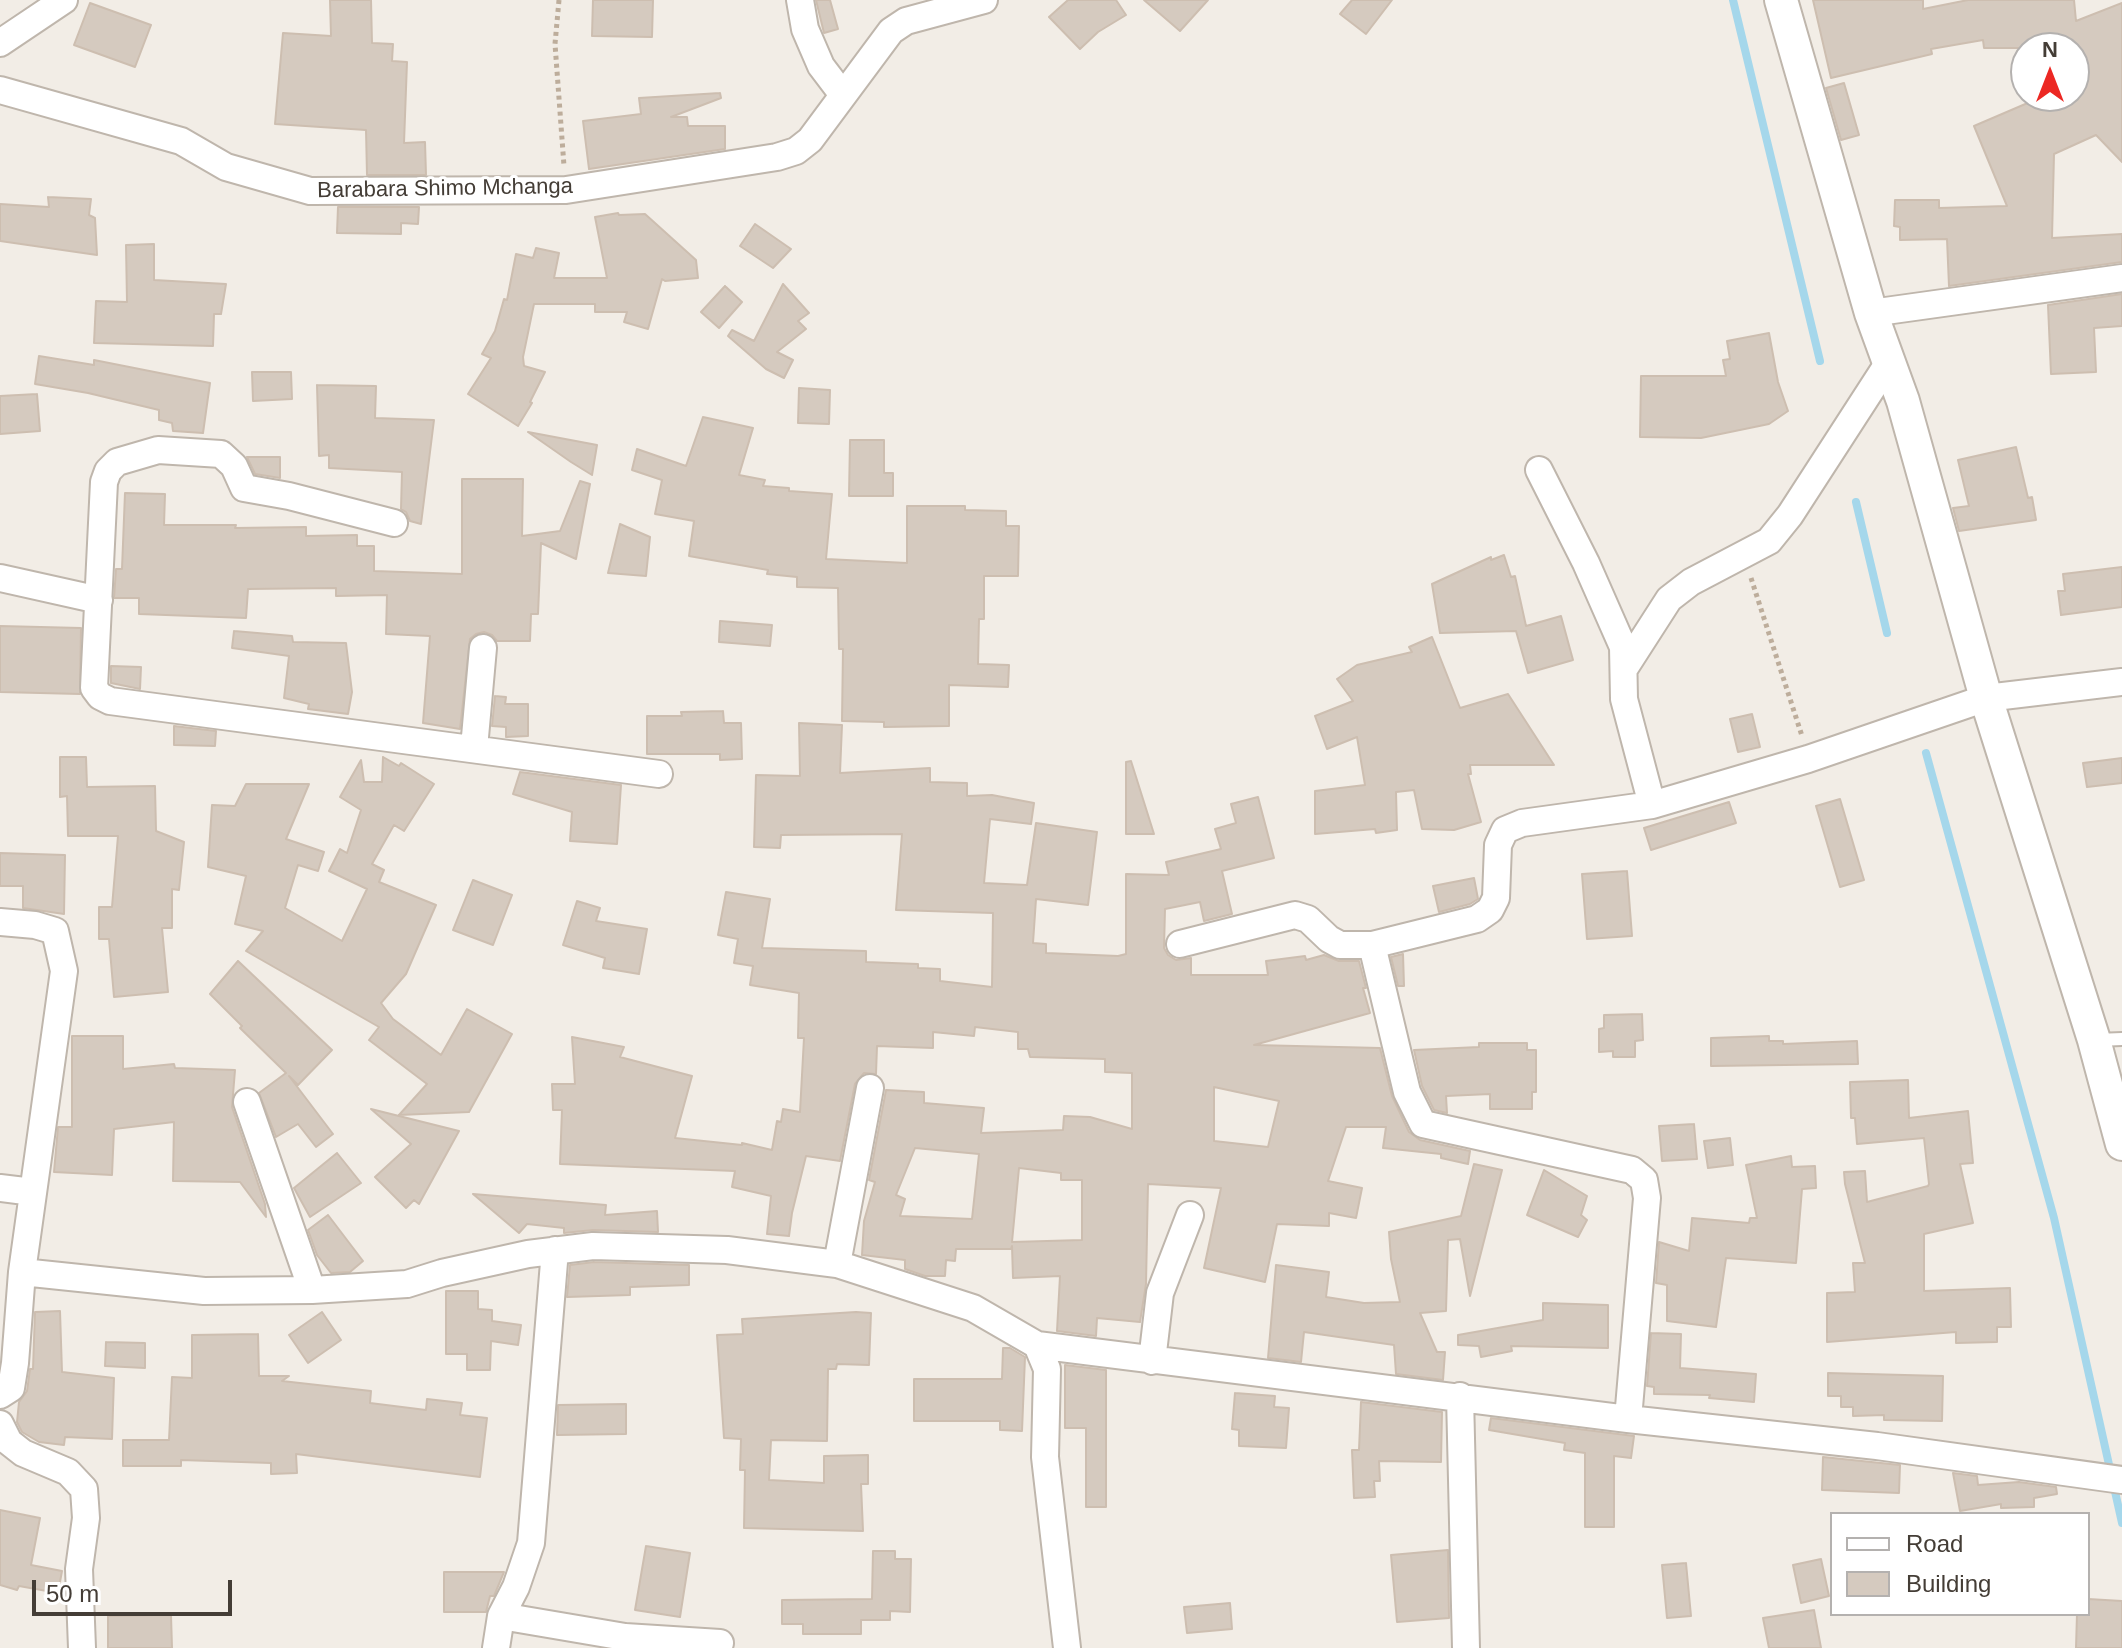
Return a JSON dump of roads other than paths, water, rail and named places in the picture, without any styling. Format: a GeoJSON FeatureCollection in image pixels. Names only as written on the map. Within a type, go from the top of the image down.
{"type":"FeatureCollection","features":[{"type":"Feature","properties":{"kind":"street"},"geometry":{"type":"LineString","coordinates":[[0,43],[64,0]]}},
{"type":"Feature","properties":{"kind":"street"},"geometry":{"type":"LineString","coordinates":[[800,0],[805,29],[821,66],[843,95]]}},
{"type":"Feature","properties":{"kind":"street","name":"Barabara Shimo Mchanga"},"geometry":{"type":"LineString","coordinates":[[0,90],[181,141],[226,167],[310,191],[566,190],[777,157],[796,151],[810,140],[891,31],[906,21],[984,0]]}},
{"type":"Feature","properties":{"kind":"street"},"geometry":{"type":"LineString","coordinates":[[1781,0],[1871,313],[1903,401],[1986,698],[2108,1040],[2122,1144]]}},
{"type":"Feature","properties":{"kind":"street"},"geometry":{"type":"LineString","coordinates":[[1871,313],[2122,278]]}},
{"type":"Feature","properties":{"kind":"street"},"geometry":{"type":"LineString","coordinates":[[1624,669],[1669,599],[1691,582],[1769,541],[1790,515],[1889,362]]}},
{"type":"Feature","properties":{"kind":"street"},"geometry":{"type":"LineString","coordinates":[[394,523],[289,496],[244,488],[234,466],[221,454],[158,450],[117,462],[108,471],[104,482],[94,688],[100,696],[110,701],[659,774]]}},
{"type":"Feature","properties":{"kind":"street"},"geometry":{"type":"LineString","coordinates":[[1539,470],[1586,563],[1623,647],[1626,711],[1652,805]]}},
{"type":"Feature","properties":{"kind":"street"},"geometry":{"type":"LineString","coordinates":[[0,578],[99,600]]}},
{"type":"Feature","properties":{"kind":"street"},"geometry":{"type":"LineString","coordinates":[[474,748],[483,648]]}},
{"type":"Feature","properties":{"kind":"street"},"geometry":{"type":"LineString","coordinates":[[1180,944],[1295,915],[1308,919],[1340,945],[1372,945],[1477,919],[1490,910],[1496,898],[1498,845],[1505,830],[1522,823],[1652,805],[1808,759],[1986,698],[2122,682]]}},
{"type":"Feature","properties":{"kind":"street"},"geometry":{"type":"LineString","coordinates":[[0,922],[35,925],[55,931],[64,971],[22,1272],[15,1363],[11,1388],[0,1395]]}},
{"type":"Feature","properties":{"kind":"street"},"geometry":{"type":"LineString","coordinates":[[1372,945],[1407,1092],[1423,1124],[1632,1170],[1644,1180],[1647,1198],[1628,1419]]}},
{"type":"Feature","properties":{"kind":"street"},"geometry":{"type":"LineString","coordinates":[[837,1264],[870,1088]]}},
{"type":"Feature","properties":{"kind":"street"},"geometry":{"type":"LineString","coordinates":[[247,1102],[312,1290]]}},
{"type":"Feature","properties":{"kind":"street"},"geometry":{"type":"LineString","coordinates":[[0,1188],[33,1192]]}},
{"type":"Feature","properties":{"kind":"street"},"geometry":{"type":"LineString","coordinates":[[1152,1361],[1160,1293],[1190,1215]]}},
{"type":"Feature","properties":{"kind":"street"},"geometry":{"type":"LineString","coordinates":[[22,1272],[204,1291],[312,1290],[407,1284],[442,1273],[555,1250],[593,1246],[727,1250],[837,1264],[973,1308],[1037,1345],[1628,1419],[1877,1446],[2122,1480]]}},
{"type":"Feature","properties":{"kind":"street"},"geometry":{"type":"LineString","coordinates":[[496,1648],[501,1616],[516,1587],[531,1543],[555,1250]]}},
{"type":"Feature","properties":{"kind":"street"},"geometry":{"type":"LineString","coordinates":[[1037,1345],[1047,1369],[1045,1457],[1067,1648]]}},
{"type":"Feature","properties":{"kind":"street"},"geometry":{"type":"LineString","coordinates":[[1460,1396],[1466,1648]]}},
{"type":"Feature","properties":{"kind":"street"},"geometry":{"type":"LineString","coordinates":[[0,1424],[9,1442],[23,1453],[68,1472],[84,1489],[86,1518],[79,1569],[82,1648]]}},
{"type":"Feature","properties":{"kind":"street"},"geometry":{"type":"LineString","coordinates":[[501,1616],[625,1637],[720,1643]]}},
{"type":"Feature","properties":{"kind":"waterway"},"geometry":{"type":"LineString","coordinates":[[1733,0],[1820,361]]}},
{"type":"Feature","properties":{"kind":"waterway"},"geometry":{"type":"LineString","coordinates":[[1856,502],[1887,633]]}},
{"type":"Feature","properties":{"kind":"waterway"},"geometry":{"type":"LineString","coordinates":[[1926,753],[2054,1218],[2122,1523]]}}]}
